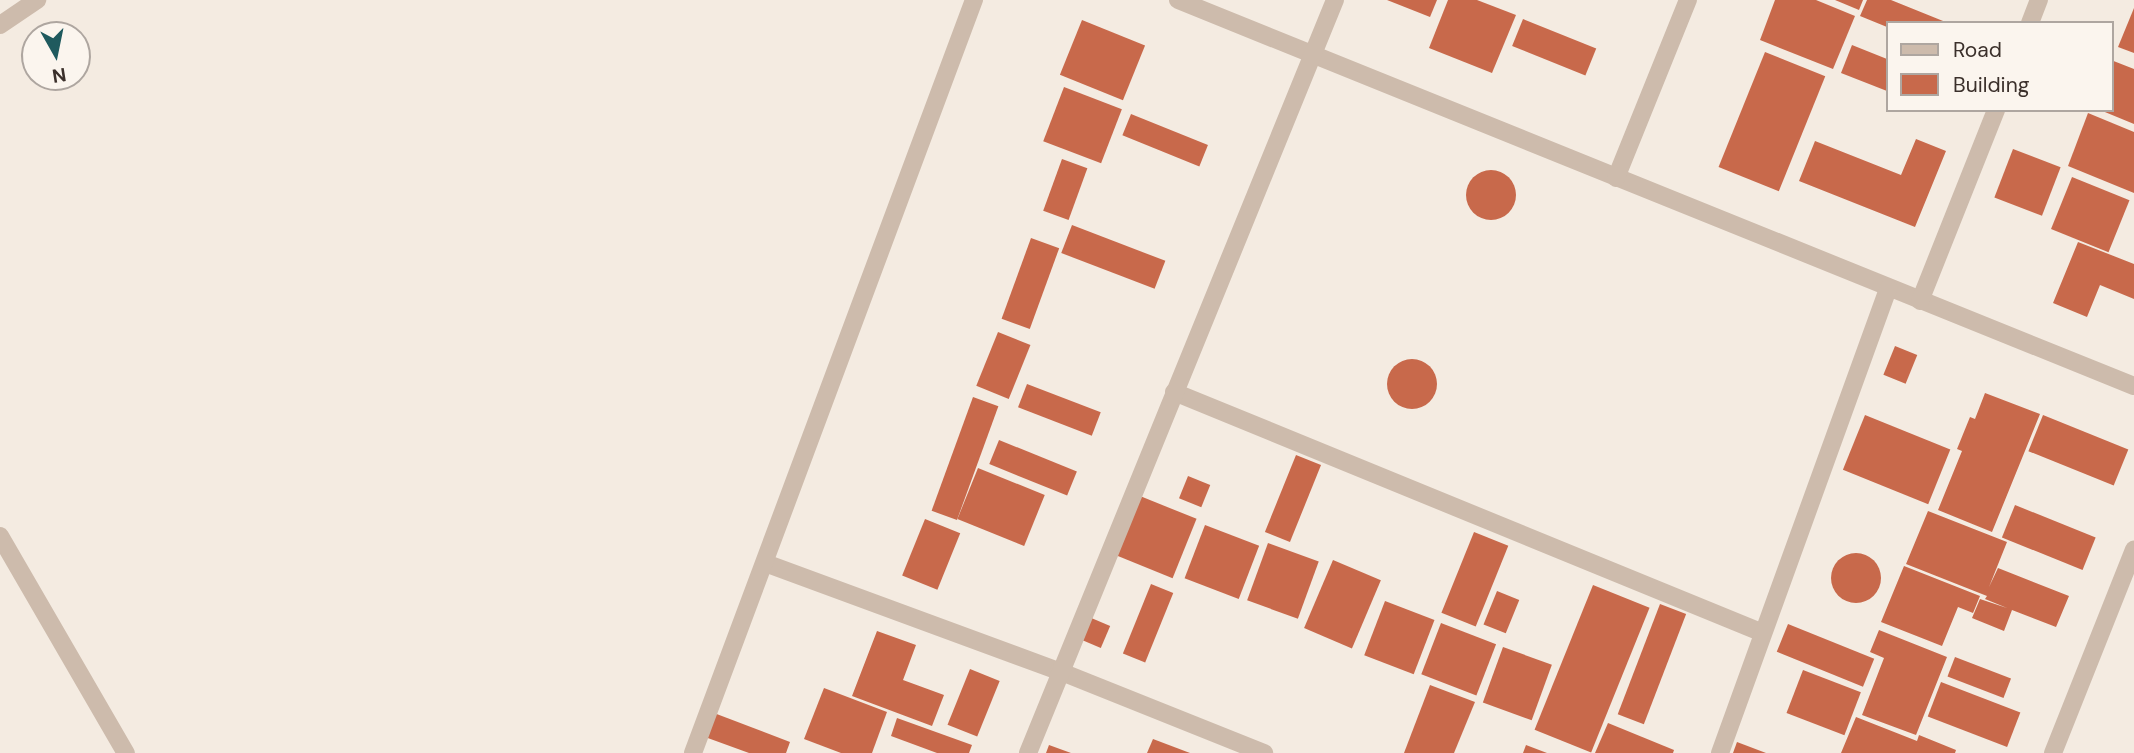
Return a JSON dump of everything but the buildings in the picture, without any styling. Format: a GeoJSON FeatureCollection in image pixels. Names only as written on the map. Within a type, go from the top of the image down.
{"type":"FeatureCollection","features":[{"type":"Feature","properties":{"kind":"street"},"geometry":{"type":"LineString","coordinates":[[0,25],[37,0]]}},
{"type":"Feature","properties":{"kind":"street"},"geometry":{"type":"LineString","coordinates":[[693,753],[974,0]]}},
{"type":"Feature","properties":{"kind":"street"},"geometry":{"type":"LineString","coordinates":[[1178,0],[2134,386]]}},
{"type":"Feature","properties":{"kind":"street"},"geometry":{"type":"LineString","coordinates":[[1028,753],[1059,671],[1335,0]]}},
{"type":"Feature","properties":{"kind":"street"},"geometry":{"type":"LineString","coordinates":[[1616,178],[1688,0]]}},
{"type":"Feature","properties":{"kind":"street"},"geometry":{"type":"LineString","coordinates":[[2031,21],[2039,0]]}},
{"type":"Feature","properties":{"kind":"street"},"geometry":{"type":"LineString","coordinates":[[1920,301],[1995,112]]}},
{"type":"Feature","properties":{"kind":"street"},"geometry":{"type":"LineString","coordinates":[[1720,753],[1888,288]]}},
{"type":"Feature","properties":{"kind":"street"},"geometry":{"type":"LineString","coordinates":[[1174,392],[1763,633]]}},
{"type":"Feature","properties":{"kind":"street"},"geometry":{"type":"LineString","coordinates":[[0,536],[126,753]]}},
{"type":"Feature","properties":{"kind":"street"},"geometry":{"type":"LineString","coordinates":[[2053,753],[2134,549]]}},
{"type":"Feature","properties":{"kind":"street"},"geometry":{"type":"LineString","coordinates":[[765,563],[1059,671],[1264,753]]}}]}
